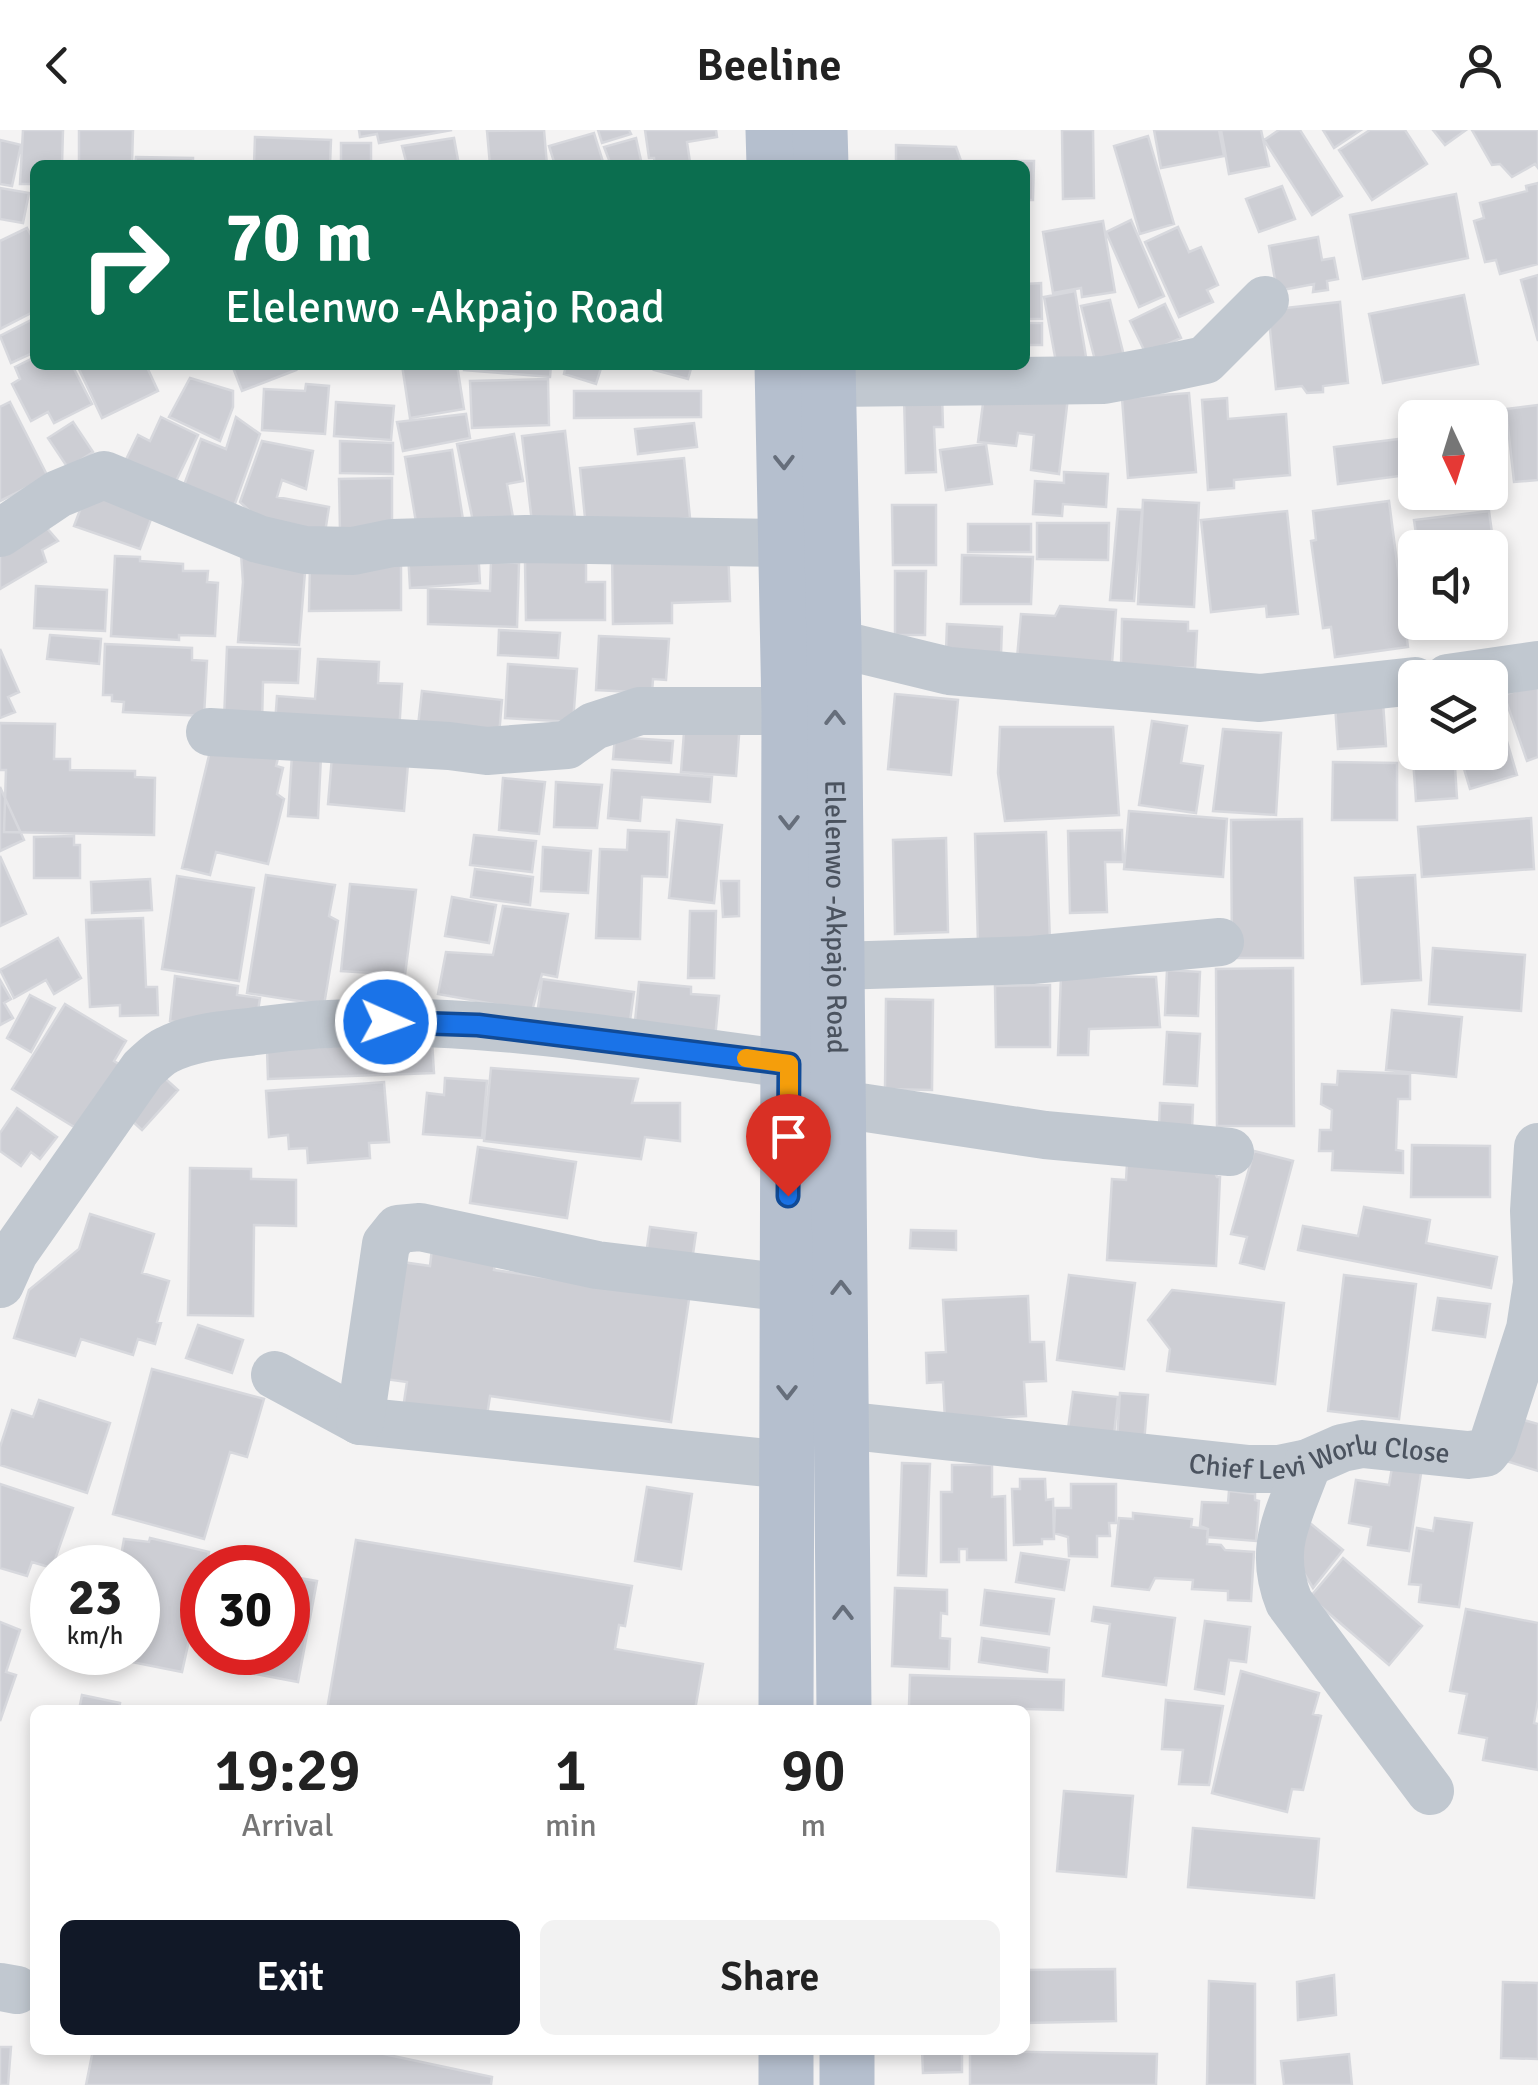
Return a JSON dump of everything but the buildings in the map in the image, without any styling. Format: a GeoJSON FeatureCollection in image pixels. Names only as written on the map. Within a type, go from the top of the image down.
{"type":"FeatureCollection","features":[{"type":"Feature","properties":{"kind":"main road"},"geometry":{"type":"LineString","coordinates":[[773,130],[774,160]]}},
{"type":"Feature","properties":{"kind":"main road"},"geometry":{"type":"LineString","coordinates":[[820,130],[822,160]]}},
{"type":"Feature","properties":{"kind":"main road","name":"Elelenwo -Akpajo Road"},"geometry":{"type":"LineString","coordinates":[[786,1705],[790,711],[785,543],[799,370]]}},
{"type":"Feature","properties":{"kind":"main road","name":"Elelenwo -Akpajo Road"},"geometry":{"type":"LineString","coordinates":[[799,370],[834,643],[844,1705]]}},
{"type":"Feature","properties":{"kind":"main road"},"geometry":{"type":"LineString","coordinates":[[786,2055],[786,2085]]}},
{"type":"Feature","properties":{"kind":"main road"},"geometry":{"type":"LineString","coordinates":[[847,2055],[848,2085]]}},
{"type":"Feature","properties":{"kind":"street"},"geometry":{"type":"LineString","coordinates":[[827,370],[1104,380],[1205,360],[1264,300]]}},
{"type":"Feature","properties":{"kind":"street"},"geometry":{"type":"LineString","coordinates":[[0,533],[58,494],[104,475],[258,539],[305,550],[353,551],[392,543],[526,539],[785,543]]}},
{"type":"Feature","properties":{"kind":"street"},"geometry":{"type":"LineString","coordinates":[[834,643],[949,672],[1260,698],[1398,683]]}},
{"type":"Feature","properties":{"kind":"street"},"geometry":{"type":"LineString","coordinates":[[1508,669],[1538,664]]}},
{"type":"Feature","properties":{"kind":"street"},"geometry":{"type":"LineString","coordinates":[[210,732],[487,751],[535,750],[567,745],[594,726],[640,712],[790,711]]}},
{"type":"Feature","properties":{"kind":"street"},"geometry":{"type":"LineString","coordinates":[[836,966],[1032,960],[1220,942]]}},
{"type":"Feature","properties":{"kind":"street"},"geometry":{"type":"LineString","coordinates":[[5,1262],[143,1069],[166,1050],[202,1038],[274,1028],[386,1022],[478,1025],[789,1064]]}},
{"type":"Feature","properties":{"kind":"street"},"geometry":{"type":"LineString","coordinates":[[840,1104],[1044,1134],[1230,1152]]}},
{"type":"Feature","properties":{"kind":"street","name":"Chief Levi Worlu Close"},"geometry":{"type":"LineString","coordinates":[[842,1425],[1248,1469],[1308,1464],[1342,1448],[1362,1444],[1468,1455],[1485,1453],[1534,1330],[1538,1147]]}},
{"type":"Feature","properties":{"kind":"street"},"geometry":{"type":"LineString","coordinates":[[360,1421],[386,1244],[398,1230],[420,1227],[597,1264],[788,1288]]}},
{"type":"Feature","properties":{"kind":"street"},"geometry":{"type":"LineString","coordinates":[[275,1375],[360,1421],[787,1465]]}},
{"type":"Feature","properties":{"kind":"street"},"geometry":{"type":"LineString","coordinates":[[1308,1464],[1277,1550],[1279,1578],[1289,1602],[1430,1791]]}},
{"type":"Feature","properties":{"kind":"slow traffic"},"geometry":{"type":"LineString","coordinates":[[746,1058],[789,1064],[789,1128]]}},
{"type":"Feature","properties":{"kind":"route"},"geometry":{"type":"LineString","coordinates":[[386,1022],[478,1025],[789,1064],[788,1196]]}}]}
